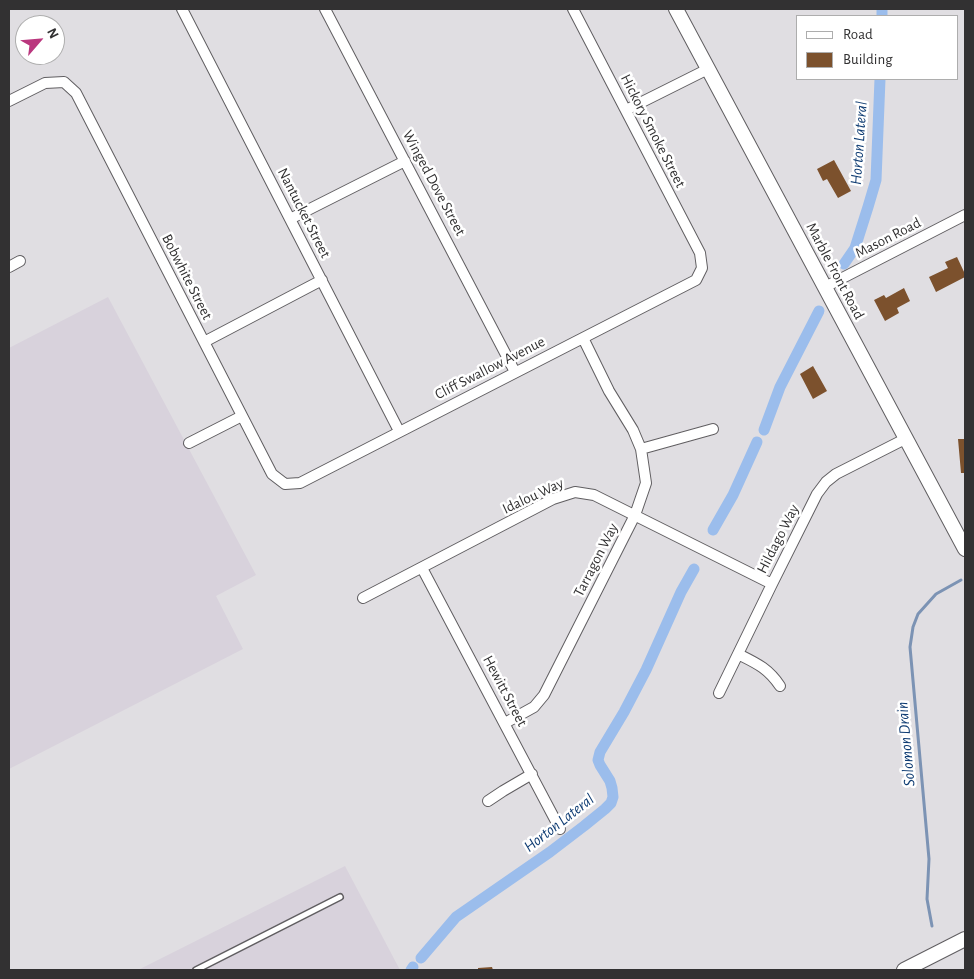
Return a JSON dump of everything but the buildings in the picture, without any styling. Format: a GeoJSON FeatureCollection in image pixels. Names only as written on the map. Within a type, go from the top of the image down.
{"type":"FeatureCollection","features":[{"type":"Feature","properties":{"kind":"street","name":"Nantucket Street"},"geometry":{"type":"LineString","coordinates":[[182,9],[399,431]]}},
{"type":"Feature","properties":{"kind":"street","name":"Winged Dove Street"},"geometry":{"type":"LineString","coordinates":[[325,9],[515,372]]}},
{"type":"Feature","properties":{"kind":"street","name":"Hickory Smoke Street"},"geometry":{"type":"LineString","coordinates":[[573,9],[700,252],[702,268]]}},
{"type":"Feature","properties":{"kind":"street","name":"Marble Front Road"},"geometry":{"type":"LineString","coordinates":[[676,9],[965,549]]}},
{"type":"Feature","properties":{"kind":"street"},"geometry":{"type":"LineString","coordinates":[[626,110],[708,69]]}},
{"type":"Feature","properties":{"kind":"street","name":"Bobwhite Street"},"geometry":{"type":"LineString","coordinates":[[9,101],[45,83],[64,82],[76,93],[272,474],[285,484]]}},
{"type":"Feature","properties":{"kind":"street"},"geometry":{"type":"LineString","coordinates":[[290,219],[405,161]]}},
{"type":"Feature","properties":{"kind":"street","name":"Mason Road"},"geometry":{"type":"LineString","coordinates":[[825,287],[965,215]]}},
{"type":"Feature","properties":{"kind":"street"},"geometry":{"type":"LineString","coordinates":[[9,267],[20,261]]}},
{"type":"Feature","properties":{"kind":"street","name":"Cliff Swallow Avenue"},"geometry":{"type":"LineString","coordinates":[[285,484],[300,483],[696,280],[702,268]]}},
{"type":"Feature","properties":{"kind":"street"},"geometry":{"type":"LineString","coordinates":[[204,342],[322,280]]}},
{"type":"Feature","properties":{"kind":"street","name":"Tarragon Way"},"geometry":{"type":"LineString","coordinates":[[505,723],[534,706],[544,695],[635,515],[646,483],[641,449],[633,430],[609,390],[583,338]]}},
{"type":"Feature","properties":{"kind":"street"},"geometry":{"type":"LineString","coordinates":[[189,443],[242,416]]}},
{"type":"Feature","properties":{"kind":"street"},"geometry":{"type":"LineString","coordinates":[[641,449],[713,429]]}},
{"type":"Feature","properties":{"kind":"street","name":"Hildago Way"},"geometry":{"type":"LineString","coordinates":[[719,693],[817,494],[826,482],[836,474],[905,438]]}},
{"type":"Feature","properties":{"kind":"street","name":"Idalou Way"},"geometry":{"type":"LineString","coordinates":[[363,598],[553,499],[575,492],[594,495],[772,584]]}},
{"type":"Feature","properties":{"kind":"street","name":"Hewitt Street"},"geometry":{"type":"LineString","coordinates":[[422,568],[560,829]]}},
{"type":"Feature","properties":{"kind":"street"},"geometry":{"type":"LineString","coordinates":[[738,654],[764,668],[774,676],[780,686]]}},
{"type":"Feature","properties":{"kind":"street"},"geometry":{"type":"LineString","coordinates":[[488,801],[503,790],[532,774]]}},
{"type":"Feature","properties":{"kind":"street"},"geometry":{"type":"LineString","coordinates":[[904,970],[965,939]]}},
{"type":"Feature","properties":{"kind":"lane"},"geometry":{"type":"LineString","coordinates":[[196,970],[340,897]]}},
{"type":"Feature","properties":{"kind":"shaded area"},"geometry":{"type":"Polygon","coordinates":[[[108,297],[256,575],[216,596],[243,649],[9,769],[9,348],[108,297]]]}},
{"type":"Feature","properties":{"kind":"shaded area"},"geometry":{"type":"Polygon","coordinates":[[[345,866],[400,970],[138,970],[345,866]]]}},
{"type":"Feature","properties":{"kind":"waterway","name":"Horton Lateral"},"geometry":{"type":"LineString","coordinates":[[882,9],[882,15]]}},
{"type":"Feature","properties":{"kind":"waterway","name":"Horton Lateral"},"geometry":{"type":"LineString","coordinates":[[844,264],[855,248],[876,180],[880,80]]}},
{"type":"Feature","properties":{"kind":"waterway","name":"Horton Lateral"},"geometry":{"type":"LineString","coordinates":[[764,430],[780,387],[819,311]]}},
{"type":"Feature","properties":{"kind":"waterway","name":"Horton Lateral"},"geometry":{"type":"LineString","coordinates":[[713,530],[733,495],[757,442]]}},
{"type":"Feature","properties":{"kind":"waterway","name":"Horton Lateral"},"geometry":{"type":"LineString","coordinates":[[421,958],[456,917],[550,852],[611,803],[613,797],[612,788],[598,760],[600,752],[646,670],[681,592],[694,569]]}},
{"type":"Feature","properties":{"kind":"waterway","name":"Solomon Drain"},"geometry":{"type":"LineString","coordinates":[[932,926],[927,899],[929,859],[910,647],[913,627],[918,614],[936,594],[961,580]]}}]}
